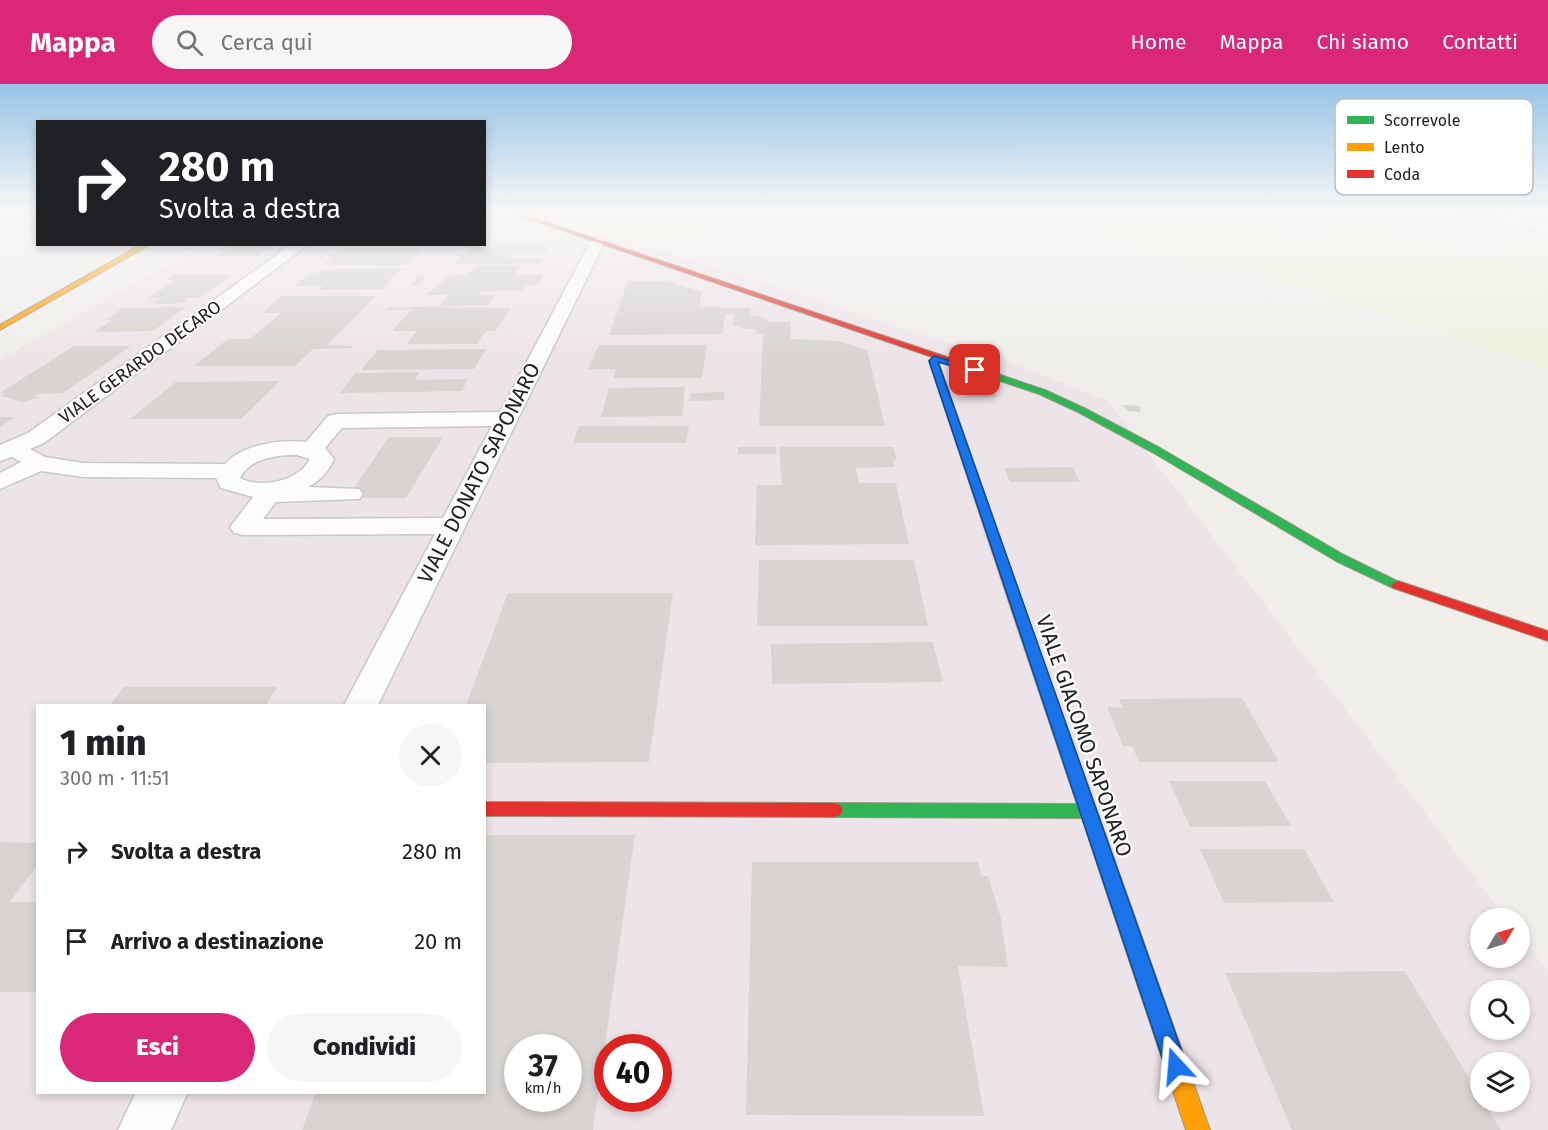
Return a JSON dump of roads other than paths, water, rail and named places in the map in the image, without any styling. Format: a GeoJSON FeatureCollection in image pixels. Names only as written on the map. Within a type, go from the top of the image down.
{"type":"FeatureCollection","features":[{"type":"Feature","properties":{"kind":"street"},"geometry":{"type":"LineString","coordinates":[[0,328],[120,260]]}},
{"type":"Feature","properties":{"kind":"street","name":"VIALE GERARDO DECARO"},"geometry":{"type":"LineString","coordinates":[[7,480],[32,452],[281,260]]}},
{"type":"Feature","properties":{"kind":"street","name":"VIALE DONATO SAPONARO"},"geometry":{"type":"LineString","coordinates":[[362,704],[588,260]]}},
{"type":"Feature","properties":{"kind":"street"},"geometry":{"type":"LineString","coordinates":[[653,260],[1042,392],[1094,415],[1342,559],[1431,597],[1548,636]]}},
{"type":"Feature","properties":{"kind":"street"},"geometry":{"type":"LineString","coordinates":[[0,333],[23,315]]}},
{"type":"Feature","properties":{"kind":"street","name":"VIALE GIACOMO SAPONARO"},"geometry":{"type":"LineString","coordinates":[[937,357],[933,361],[1198,1130]]}},
{"type":"Feature","properties":{"kind":"street"},"geometry":{"type":"LineString","coordinates":[[311,450],[336,421],[507,419]]}},
{"type":"Feature","properties":{"kind":"street"},"geometry":{"type":"LineString","coordinates":[[350,494],[271,492],[236,487],[228,478],[230,471],[246,458],[259,453],[287,448],[311,450],[322,459],[321,466],[314,473],[271,492],[243,527],[452,526]]}},
{"type":"Feature","properties":{"kind":"street"},"geometry":{"type":"LineString","coordinates":[[0,455],[32,452],[83,470]]}},
{"type":"Feature","properties":{"kind":"street"},"geometry":{"type":"LineString","coordinates":[[7,480],[83,470],[230,471]]}},
{"type":"Feature","properties":{"kind":"street"},"geometry":{"type":"LineString","coordinates":[[486,809],[1088,811]]}},
{"type":"Feature","properties":{"kind":"street"},"geometry":{"type":"LineString","coordinates":[[144,1130],[162,1094]]}}]}
